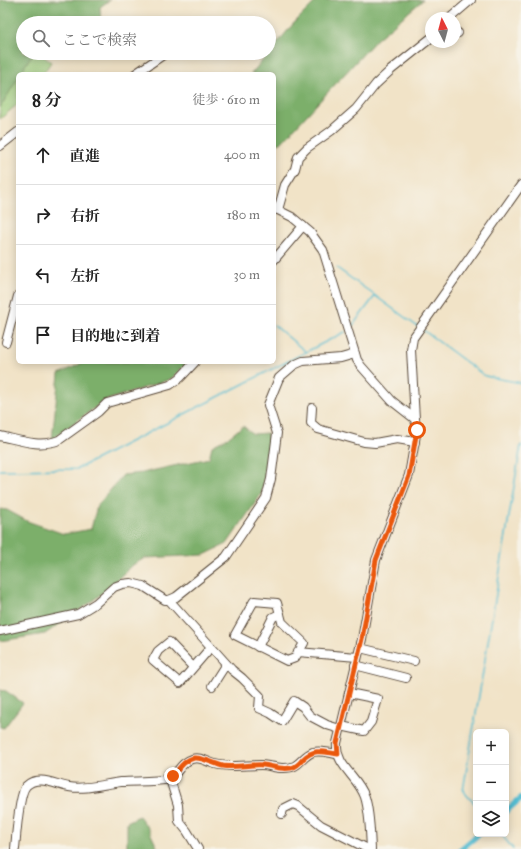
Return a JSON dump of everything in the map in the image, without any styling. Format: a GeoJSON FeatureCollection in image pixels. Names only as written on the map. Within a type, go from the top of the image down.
{"type":"FeatureCollection","features":[{"type":"Feature","properties":{"kind":"street"},"geometry":{"type":"LineString","coordinates":[[457,12],[471,0]]}},
{"type":"Feature","properties":{"kind":"street"},"geometry":{"type":"LineString","coordinates":[[415,419],[392,401],[361,366],[355,354],[323,250],[310,232],[292,217],[276,209],[285,185],[295,169],[298,157],[356,109],[376,84],[425,43]]}},
{"type":"Feature","properties":{"kind":"street"},"geometry":{"type":"LineString","coordinates":[[138,72],[156,60]]}},
{"type":"Feature","properties":{"kind":"street"},"geometry":{"type":"LineString","coordinates":[[0,146],[16,134]]}},
{"type":"Feature","properties":{"kind":"street"},"geometry":{"type":"LineString","coordinates":[[282,814],[283,809],[293,804],[298,806],[321,825],[370,849],[368,808],[365,797],[358,783],[341,762],[338,754],[337,743],[360,648],[376,560],[409,476],[417,430],[415,419],[412,350],[413,338],[521,185]]}},
{"type":"Feature","properties":{"kind":"street"},"geometry":{"type":"LineString","coordinates":[[276,258],[303,226]]}},
{"type":"Feature","properties":{"kind":"street"},"geometry":{"type":"LineString","coordinates":[[6,342],[16,304]]}},
{"type":"Feature","properties":{"kind":"street"},"geometry":{"type":"LineString","coordinates":[[0,631],[78,614],[96,603],[114,587],[122,584],[131,583],[142,586],[160,598],[169,600],[226,557],[266,498],[271,479],[277,433],[268,405],[279,378],[294,365],[303,361],[341,358],[355,354]]}},
{"type":"Feature","properties":{"kind":"street"},"geometry":{"type":"LineString","coordinates":[[0,436],[36,444],[52,443],[59,440],[98,412],[107,403],[116,399],[170,385],[180,378],[193,364]]}},
{"type":"Feature","properties":{"kind":"street"},"geometry":{"type":"LineString","coordinates":[[312,408],[311,423],[318,430],[364,442],[375,443],[397,439],[415,442]]}},
{"type":"Feature","properties":{"kind":"street"},"geometry":{"type":"LineString","coordinates":[[169,600],[226,664],[260,696],[259,708],[282,721],[294,701],[303,707],[310,716],[327,725],[364,731],[371,722],[378,699],[349,693]]}},
{"type":"Feature","properties":{"kind":"street"},"geometry":{"type":"LineString","coordinates":[[254,601],[277,603],[280,614],[282,622],[304,643],[295,658],[287,661],[235,635],[254,601]]}},
{"type":"Feature","properties":{"kind":"street"},"geometry":{"type":"LineString","coordinates":[[258,647],[273,617],[280,614]]}},
{"type":"Feature","properties":{"kind":"street"},"geometry":{"type":"LineString","coordinates":[[193,667],[169,642],[158,651],[153,660],[180,683],[211,647]]}},
{"type":"Feature","properties":{"kind":"street"},"geometry":{"type":"LineString","coordinates":[[360,648],[414,661]]}},
{"type":"Feature","properties":{"kind":"street"},"geometry":{"type":"LineString","coordinates":[[298,652],[356,661],[406,678]]}},
{"type":"Feature","properties":{"kind":"street"},"geometry":{"type":"LineString","coordinates":[[212,686],[226,664]]}},
{"type":"Feature","properties":{"kind":"street"},"geometry":{"type":"LineString","coordinates":[[15,849],[22,796],[26,786],[37,780],[43,780],[74,788],[88,787],[121,782],[170,779],[184,762],[193,758],[229,766],[263,765],[291,768],[313,752],[320,751],[338,754]]}},
{"type":"Feature","properties":{"kind":"street"},"geometry":{"type":"LineString","coordinates":[[170,779],[178,805],[179,822],[187,831],[198,849]]}},
{"type":"Feature","properties":{"kind":"green space"},"geometry":{"type":"Polygon","coordinates":[[[0,0],[110,0],[100,7],[101,16],[16,16],[16,60],[29,60],[21,72],[16,72],[16,81],[0,108],[0,0]]]}},
{"type":"Feature","properties":{"kind":"green space"},"geometry":{"type":"Polygon","coordinates":[[[317,0],[423,0],[377,39],[281,143],[276,144],[276,72],[253,72],[263,60],[276,60],[276,44],[294,23],[317,0]]]}},
{"type":"Feature","properties":{"kind":"green space"},"geometry":{"type":"Polygon","coordinates":[[[0,34],[16,47],[16,60],[48,60],[51,62],[44,72],[16,72],[16,106],[0,119],[0,34]]]}},
{"type":"Feature","properties":{"kind":"green space"},"geometry":{"type":"Polygon","coordinates":[[[80,364],[186,364],[171,379],[104,401],[52,439],[59,374],[80,364]]]}},
{"type":"Feature","properties":{"kind":"green space"},"geometry":{"type":"Polygon","coordinates":[[[243,426],[253,434],[267,433],[270,449],[262,493],[227,544],[204,555],[145,558],[131,566],[112,585],[90,603],[45,634],[0,641],[0,509],[7,510],[27,521],[64,534],[91,529],[97,506],[123,475],[142,473],[209,458],[212,446],[229,437],[243,426]]]}},
{"type":"Feature","properties":{"kind":"green space"},"geometry":{"type":"Polygon","coordinates":[[[0,690],[6,691],[23,703],[4,728],[0,727],[0,690]]]}},
{"type":"Feature","properties":{"kind":"green space"},"geometry":{"type":"Polygon","coordinates":[[[139,816],[148,828],[158,849],[127,849],[127,822],[139,816]]]}},
{"type":"Feature","properties":{"kind":"waterway"},"geometry":{"type":"LineString","coordinates":[[337,268],[418,327]]}},
{"type":"Feature","properties":{"kind":"waterway"},"geometry":{"type":"LineString","coordinates":[[350,329],[375,296]]}},
{"type":"Feature","properties":{"kind":"waterway"},"geometry":{"type":"LineString","coordinates":[[276,327],[306,352]]}},
{"type":"Feature","properties":{"kind":"waterway"},"geometry":{"type":"LineString","coordinates":[[423,330],[485,376],[521,383]]}},
{"type":"Feature","properties":{"kind":"waterway"},"geometry":{"type":"LineString","coordinates":[[0,470],[77,469],[345,332]]}},
{"type":"Feature","properties":{"kind":"waterway"},"geometry":{"type":"LineString","coordinates":[[473,802],[463,791],[521,445]]}},
{"type":"Feature","properties":{"kind":"waterway"},"geometry":{"type":"LineString","coordinates":[[509,808],[521,798]]}},
{"type":"Feature","properties":{"kind":"waterway"},"geometry":{"type":"LineString","coordinates":[[461,849],[475,837]]}},
{"type":"Feature","properties":{"kind":"waterway"},"geometry":{"type":"LineString","coordinates":[[503,837],[513,849]]}},
{"type":"Feature","properties":{"kind":"route"},"geometry":{"type":"LineString","coordinates":[[173,776],[184,762],[193,758],[229,766],[263,765],[291,768],[313,752],[320,751],[338,754],[337,743],[362,639],[376,560],[409,476],[417,430]]}}]}
